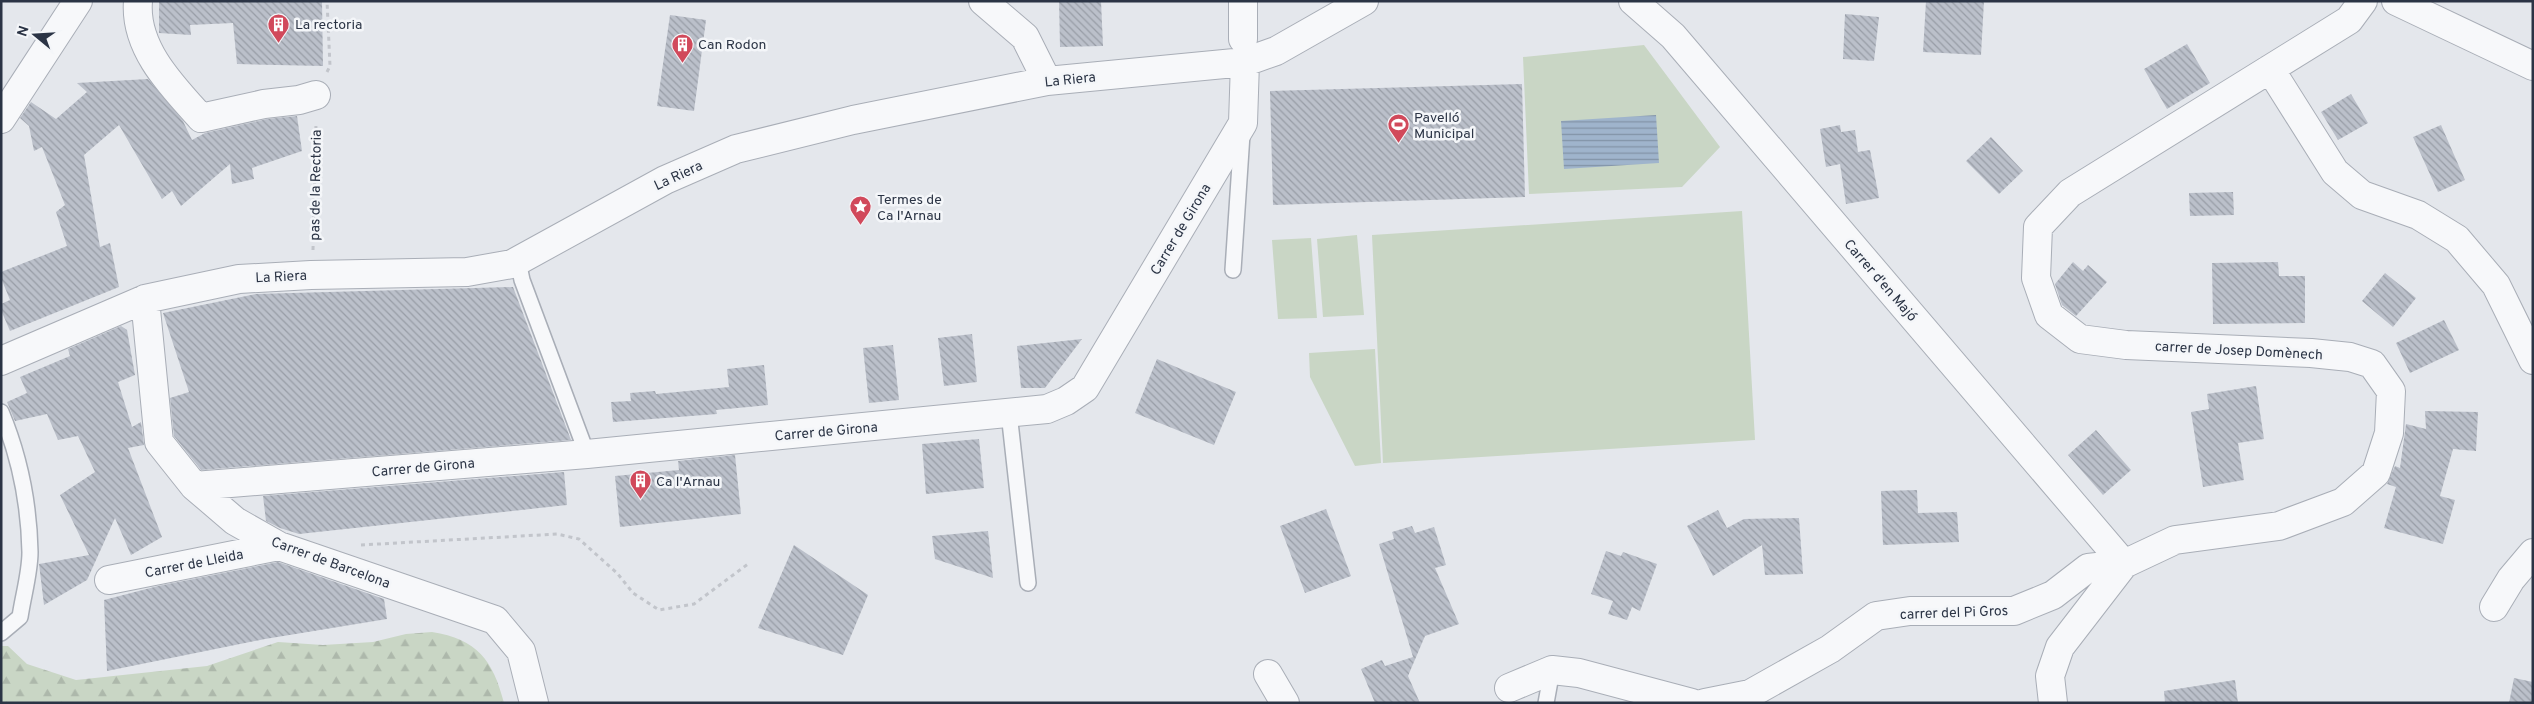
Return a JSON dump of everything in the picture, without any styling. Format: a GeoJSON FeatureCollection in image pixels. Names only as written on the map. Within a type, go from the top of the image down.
{"type":"FeatureCollection","features":[{"type":"Feature","properties":{"kind":"street"},"geometry":{"type":"LineString","coordinates":[[1,119],[78,1]]}},
{"type":"Feature","properties":{"kind":"street"},"geometry":{"type":"LineString","coordinates":[[138,1],[145,43],[165,78],[201,118],[264,104],[299,100],[316,95]]}},
{"type":"Feature","properties":{"kind":"street"},"geometry":{"type":"LineString","coordinates":[[983,1],[1025,37],[1048,81]]}},
{"type":"Feature","properties":{"kind":"street","name":"Carrer de Girona"},"geometry":{"type":"LineString","coordinates":[[194,486],[587,454],[1047,409],[1066,400],[1084,388],[1243,123],[1243,1]]}},
{"type":"Feature","properties":{"kind":"street","name":"La Riera"},"geometry":{"type":"LineString","coordinates":[[1,361],[145,299],[239,279],[311,275],[466,272],[512,264],[665,180],[736,149],[853,120],[1048,81],[1244,50],[1276,51],[1364,1]]}},
{"type":"Feature","properties":{"kind":"street","name":"Carrer d'en Majó"},"geometry":{"type":"LineString","coordinates":[[1633,1],[1673,36],[2124,564]]}},
{"type":"Feature","properties":{"kind":"street","name":"carrer de Josep Domènech"},"geometry":{"type":"LineString","coordinates":[[2053,703],[2050,676],[2060,647],[2124,564],[2175,540],[2279,526],[2343,502],[2376,473],[2389,433],[2391,391],[2372,364],[2350,357],[2312,353],[2126,345],[2080,339],[2050,315],[2036,278],[2038,226],[2070,193],[2349,20],[2363,1]]}},
{"type":"Feature","properties":{"kind":"street"},"geometry":{"type":"LineString","coordinates":[[2396,1],[2533,66]]}},
{"type":"Feature","properties":{"kind":"street"},"geometry":{"type":"LineString","coordinates":[[2270,68],[2335,172],[2362,195],[2418,215],[2457,239],[2496,285],[2533,360]]}},
{"type":"Feature","properties":{"kind":"street","name":"Carrer de Barcelona"},"geometry":{"type":"LineString","coordinates":[[145,299],[159,442],[194,486],[235,521],[279,546],[495,620],[521,651],[534,703]]}},
{"type":"Feature","properties":{"kind":"street","name":"Carrer de Lleida"},"geometry":{"type":"LineString","coordinates":[[109,580],[279,546]]}},
{"type":"Feature","properties":{"kind":"street"},"geometry":{"type":"LineString","coordinates":[[2494,607],[2511,579],[2533,553]]}},
{"type":"Feature","properties":{"kind":"street","name":"carrer del Pi Gros"},"geometry":{"type":"LineString","coordinates":[[1706,703],[1750,694],[1830,649],[1876,616],[1910,611],[2014,611],[2053,595],[2088,568],[2124,564]]}},
{"type":"Feature","properties":{"kind":"street"},"geometry":{"type":"LineString","coordinates":[[1509,688],[1552,670],[1579,673],[1692,703]]}},
{"type":"Feature","properties":{"kind":"street"},"geometry":{"type":"LineString","coordinates":[[1268,674],[1285,703]]}},
{"type":"Feature","properties":{"kind":"lane"},"geometry":{"type":"LineString","coordinates":[[1233,270],[1243,123]]}},
{"type":"Feature","properties":{"kind":"lane"},"geometry":{"type":"LineString","coordinates":[[518,261],[522,280],[587,454]]}},
{"type":"Feature","properties":{"kind":"lane"},"geometry":{"type":"LineString","coordinates":[[1,412],[13,440],[25,495],[30,553],[20,617],[1,633]]}},
{"type":"Feature","properties":{"kind":"lane"},"geometry":{"type":"LineString","coordinates":[[1009,413],[1028,583]]}},
{"type":"Feature","properties":{"kind":"lane"},"geometry":{"type":"LineString","coordinates":[[1546,703],[1552,670]]}},
{"type":"Feature","properties":{"kind":"path"},"geometry":{"type":"LineString","coordinates":[[316,95],[330,66],[328,1]]}},
{"type":"Feature","properties":{"kind":"path","name":"pas de la Rectoria"},"geometry":{"type":"LineString","coordinates":[[311,275],[316,164],[316,95]]}},
{"type":"Feature","properties":{"kind":"path"},"geometry":{"type":"LineString","coordinates":[[355,545],[557,534],[579,539],[617,573],[633,593],[659,610],[694,604],[748,564]]}},
{"type":"Feature","properties":{"kind":"green space"},"geometry":{"type":"Polygon","coordinates":[[[1644,45],[1720,147],[1682,187],[1529,194],[1523,57],[1644,45]]]}},
{"type":"Feature","properties":{"kind":"green space"},"geometry":{"type":"Polygon","coordinates":[[[1742,211],[1755,440],[1383,463],[1372,235],[1742,211]]]}},
{"type":"Feature","properties":{"kind":"green space"},"geometry":{"type":"Polygon","coordinates":[[[1357,235],[1364,315],[1323,317],[1317,239],[1357,235]]]}},
{"type":"Feature","properties":{"kind":"green space"},"geometry":{"type":"Polygon","coordinates":[[[1311,238],[1317,318],[1278,319],[1272,240],[1311,238]]]}},
{"type":"Feature","properties":{"kind":"green space"},"geometry":{"type":"Polygon","coordinates":[[[1375,349],[1381,463],[1355,466],[1310,377],[1309,353],[1375,349]]]}},
{"type":"Feature","properties":{"kind":"green space"},"geometry":{"type":"Polygon","coordinates":[[[432,632],[461,640],[481,654],[494,675],[504,703],[1,703],[1,646],[8,646],[27,664],[76,680],[207,666],[278,642],[323,645],[373,642],[406,634],[432,632]]]}},
{"type":"Feature","properties":{"kind":"water"},"geometry":{"type":"Polygon","coordinates":[[[1656,115],[1659,163],[1564,169],[1561,121],[1656,115]]]}},
{"type":"Feature","properties":{"kind":"building","name":"La rectoria"},"geometry":{"type":"Polygon","coordinates":[[[159,1],[322,1],[323,66],[237,64],[233,23],[190,25],[191,35],[159,33],[159,1]]]}},
{"type":"Feature","properties":{"kind":"building"},"geometry":{"type":"Polygon","coordinates":[[[1059,1],[1101,1],[1103,46],[1060,47],[1059,1]]]}},
{"type":"Feature","properties":{"kind":"building"},"geometry":{"type":"Polygon","coordinates":[[[1926,1],[1984,1],[1981,55],[1923,52],[1926,1]]]}},
{"type":"Feature","properties":{"kind":"building"},"geometry":{"type":"Polygon","coordinates":[[[1845,14],[1879,17],[1874,61],[1843,59],[1845,14]]]}},
{"type":"Feature","properties":{"kind":"building","name":"Can Rodon"},"geometry":{"type":"Polygon","coordinates":[[[670,15],[706,20],[694,111],[657,106],[670,15]]]}},
{"type":"Feature","properties":{"kind":"building"},"geometry":{"type":"Polygon","coordinates":[[[2187,44],[2210,83],[2167,109],[2144,69],[2187,44]]]}},
{"type":"Feature","properties":{"kind":"building"},"geometry":{"type":"Polygon","coordinates":[[[148,79],[183,121],[192,140],[205,133],[267,119],[297,116],[302,151],[252,168],[254,179],[232,184],[230,164],[181,206],[172,191],[162,199],[119,125],[84,155],[100,247],[110,243],[119,287],[10,331],[1,310],[1,304],[10,300],[1,278],[1,272],[67,246],[56,212],[65,205],[42,147],[34,151],[29,126],[20,118],[31,102],[56,119],[87,92],[77,83],[148,79]]]}},
{"type":"Feature","properties":{"kind":"building","name":"Pavelló Municipal"},"geometry":{"type":"Polygon","coordinates":[[[1522,84],[1525,197],[1273,205],[1270,91],[1522,84]]]}},
{"type":"Feature","properties":{"kind":"building"},"geometry":{"type":"Polygon","coordinates":[[[2351,94],[2368,123],[2338,140],[2321,112],[2351,94]]]}},
{"type":"Feature","properties":{"kind":"building"},"geometry":{"type":"Polygon","coordinates":[[[1840,125],[1841,132],[1855,130],[1858,152],[1870,150],[1879,198],[1846,204],[1840,164],[1826,167],[1820,129],[1840,125]]]}},
{"type":"Feature","properties":{"kind":"building"},"geometry":{"type":"Polygon","coordinates":[[[2441,125],[2465,180],[2438,192],[2413,137],[2441,125]]]}},
{"type":"Feature","properties":{"kind":"building"},"geometry":{"type":"Polygon","coordinates":[[[1991,137],[2023,171],[1999,194],[1966,161],[1991,137]]]}},
{"type":"Feature","properties":{"kind":"building"},"geometry":{"type":"Polygon","coordinates":[[[2233,192],[2234,215],[2190,216],[2189,193],[2233,192]]]}},
{"type":"Feature","properties":{"kind":"building"},"geometry":{"type":"Polygon","coordinates":[[[2073,262],[2083,271],[2088,265],[2107,282],[2076,316],[2062,305],[2055,284],[2073,262]]]}},
{"type":"Feature","properties":{"kind":"building"},"geometry":{"type":"Polygon","coordinates":[[[2278,262],[2279,276],[2305,276],[2305,323],[2213,324],[2212,263],[2278,262]]]}},
{"type":"Feature","properties":{"kind":"building"},"geometry":{"type":"Polygon","coordinates":[[[2385,273],[2416,298],[2393,327],[2362,301],[2385,273]]]}},
{"type":"Feature","properties":{"kind":"building"},"geometry":{"type":"Polygon","coordinates":[[[513,287],[571,440],[201,470],[174,436],[170,398],[189,392],[163,313],[256,294],[513,287]]]}},
{"type":"Feature","properties":{"kind":"building"},"geometry":{"type":"Polygon","coordinates":[[[2444,320],[2459,350],[2410,373],[2396,343],[2444,320]]]}},
{"type":"Feature","properties":{"kind":"building"},"geometry":{"type":"Polygon","coordinates":[[[121,326],[127,330],[135,375],[118,382],[132,427],[141,422],[144,445],[128,448],[162,537],[131,555],[115,518],[87,580],[44,605],[39,564],[89,555],[60,495],[95,472],[78,436],[58,440],[47,414],[15,421],[7,402],[27,393],[20,377],[70,356],[68,349],[121,326]]]}},
{"type":"Feature","properties":{"kind":"building"},"geometry":{"type":"Polygon","coordinates":[[[972,334],[977,382],[944,386],[938,338],[972,334]]]}},
{"type":"Feature","properties":{"kind":"building"},"geometry":{"type":"Polygon","coordinates":[[[1082,339],[1045,388],[1021,388],[1017,346],[1082,339]]]}},
{"type":"Feature","properties":{"kind":"building"},"geometry":{"type":"Polygon","coordinates":[[[893,345],[899,400],[869,403],[863,348],[893,345]]]}},
{"type":"Feature","properties":{"kind":"building"},"geometry":{"type":"Polygon","coordinates":[[[1157,359],[1236,392],[1214,445],[1135,413],[1157,359]]]}},
{"type":"Feature","properties":{"kind":"building"},"geometry":{"type":"Polygon","coordinates":[[[764,365],[768,405],[716,410],[717,414],[613,422],[611,402],[631,401],[630,393],[655,391],[656,394],[729,387],[727,369],[764,365]]]}},
{"type":"Feature","properties":{"kind":"building"},"geometry":{"type":"Polygon","coordinates":[[[2256,386],[2264,439],[2238,443],[2244,480],[2203,487],[2191,412],[2209,409],[2207,394],[2256,386]]]}},
{"type":"Feature","properties":{"kind":"building"},"geometry":{"type":"Polygon","coordinates":[[[2425,411],[2478,412],[2476,451],[2453,449],[2440,496],[2455,500],[2443,544],[2384,528],[2396,487],[2387,484],[2395,466],[2400,468],[2406,424],[2426,429],[2425,411]]]}},
{"type":"Feature","properties":{"kind":"building"},"geometry":{"type":"Polygon","coordinates":[[[2096,430],[2131,470],[2103,495],[2068,455],[2096,430]]]}},
{"type":"Feature","properties":{"kind":"building"},"geometry":{"type":"Polygon","coordinates":[[[979,439],[984,488],[926,494],[922,444],[979,439]]]}},
{"type":"Feature","properties":{"kind":"building"},"geometry":{"type":"Polygon","coordinates":[[[735,455],[741,514],[620,527],[615,476],[679,470],[678,461],[735,455]]]}},
{"type":"Feature","properties":{"kind":"building"},"geometry":{"type":"Polygon","coordinates":[[[564,472],[567,505],[299,534],[266,521],[263,496],[564,472]]]}},
{"type":"Feature","properties":{"kind":"building"},"geometry":{"type":"Polygon","coordinates":[[[1917,490],[1918,513],[1957,512],[1959,542],[1883,545],[1881,491],[1917,490]]]}},
{"type":"Feature","properties":{"kind":"building"},"geometry":{"type":"Polygon","coordinates":[[[1326,509],[1351,576],[1305,593],[1280,526],[1326,509]]]}},
{"type":"Feature","properties":{"kind":"building"},"geometry":{"type":"Polygon","coordinates":[[[1718,510],[1727,528],[1744,519],[1799,518],[1803,574],[1765,575],[1762,545],[1713,576],[1687,526],[1718,510]]]}},
{"type":"Feature","properties":{"kind":"building"},"geometry":{"type":"Polygon","coordinates":[[[1412,526],[1415,533],[1434,527],[1446,565],[1435,568],[1459,624],[1425,636],[1408,676],[1420,703],[1375,703],[1361,669],[1382,660],[1385,666],[1413,657],[1379,544],[1394,539],[1392,532],[1412,526]]]}},
{"type":"Feature","properties":{"kind":"building"},"geometry":{"type":"Polygon","coordinates":[[[988,531],[993,578],[935,559],[932,536],[988,531]]]}},
{"type":"Feature","properties":{"kind":"building"},"geometry":{"type":"Polygon","coordinates":[[[794,545],[868,595],[843,655],[758,628],[794,545]]]}},
{"type":"Feature","properties":{"kind":"building"},"geometry":{"type":"Polygon","coordinates":[[[1606,551],[1621,556],[1623,552],[1657,564],[1640,611],[1632,607],[1627,620],[1608,614],[1613,601],[1591,594],[1606,551]]]}},
{"type":"Feature","properties":{"kind":"building"},"geometry":{"type":"Polygon","coordinates":[[[278,562],[384,599],[387,619],[265,639],[107,671],[104,600],[158,586],[278,562]]]}},
{"type":"Feature","properties":{"kind":"building"},"geometry":{"type":"Polygon","coordinates":[[[2514,678],[2533,682],[2533,703],[2509,703],[2514,678]]]}},
{"type":"Feature","properties":{"kind":"building"},"geometry":{"type":"Polygon","coordinates":[[[2235,680],[2238,703],[2165,703],[2164,691],[2235,680]]]}},
{"type":"Feature","properties":{"kind":"place","name":"La rectoria"},"geometry":{"type":"Point","coordinates":[279,43]}},
{"type":"Feature","properties":{"kind":"place","name":"Can Rodon"},"geometry":{"type":"Point","coordinates":[682,63]}},
{"type":"Feature","properties":{"kind":"place","name":"Pavelló Municipal"},"geometry":{"type":"Point","coordinates":[1398,144]}},
{"type":"Feature","properties":{"kind":"place","name":"Termes de Ca l'Arnau"},"geometry":{"type":"Point","coordinates":[861,226]}},
{"type":"Feature","properties":{"kind":"place","name":"Ca l'Arnau"},"geometry":{"type":"Point","coordinates":[640,500]}}]}
